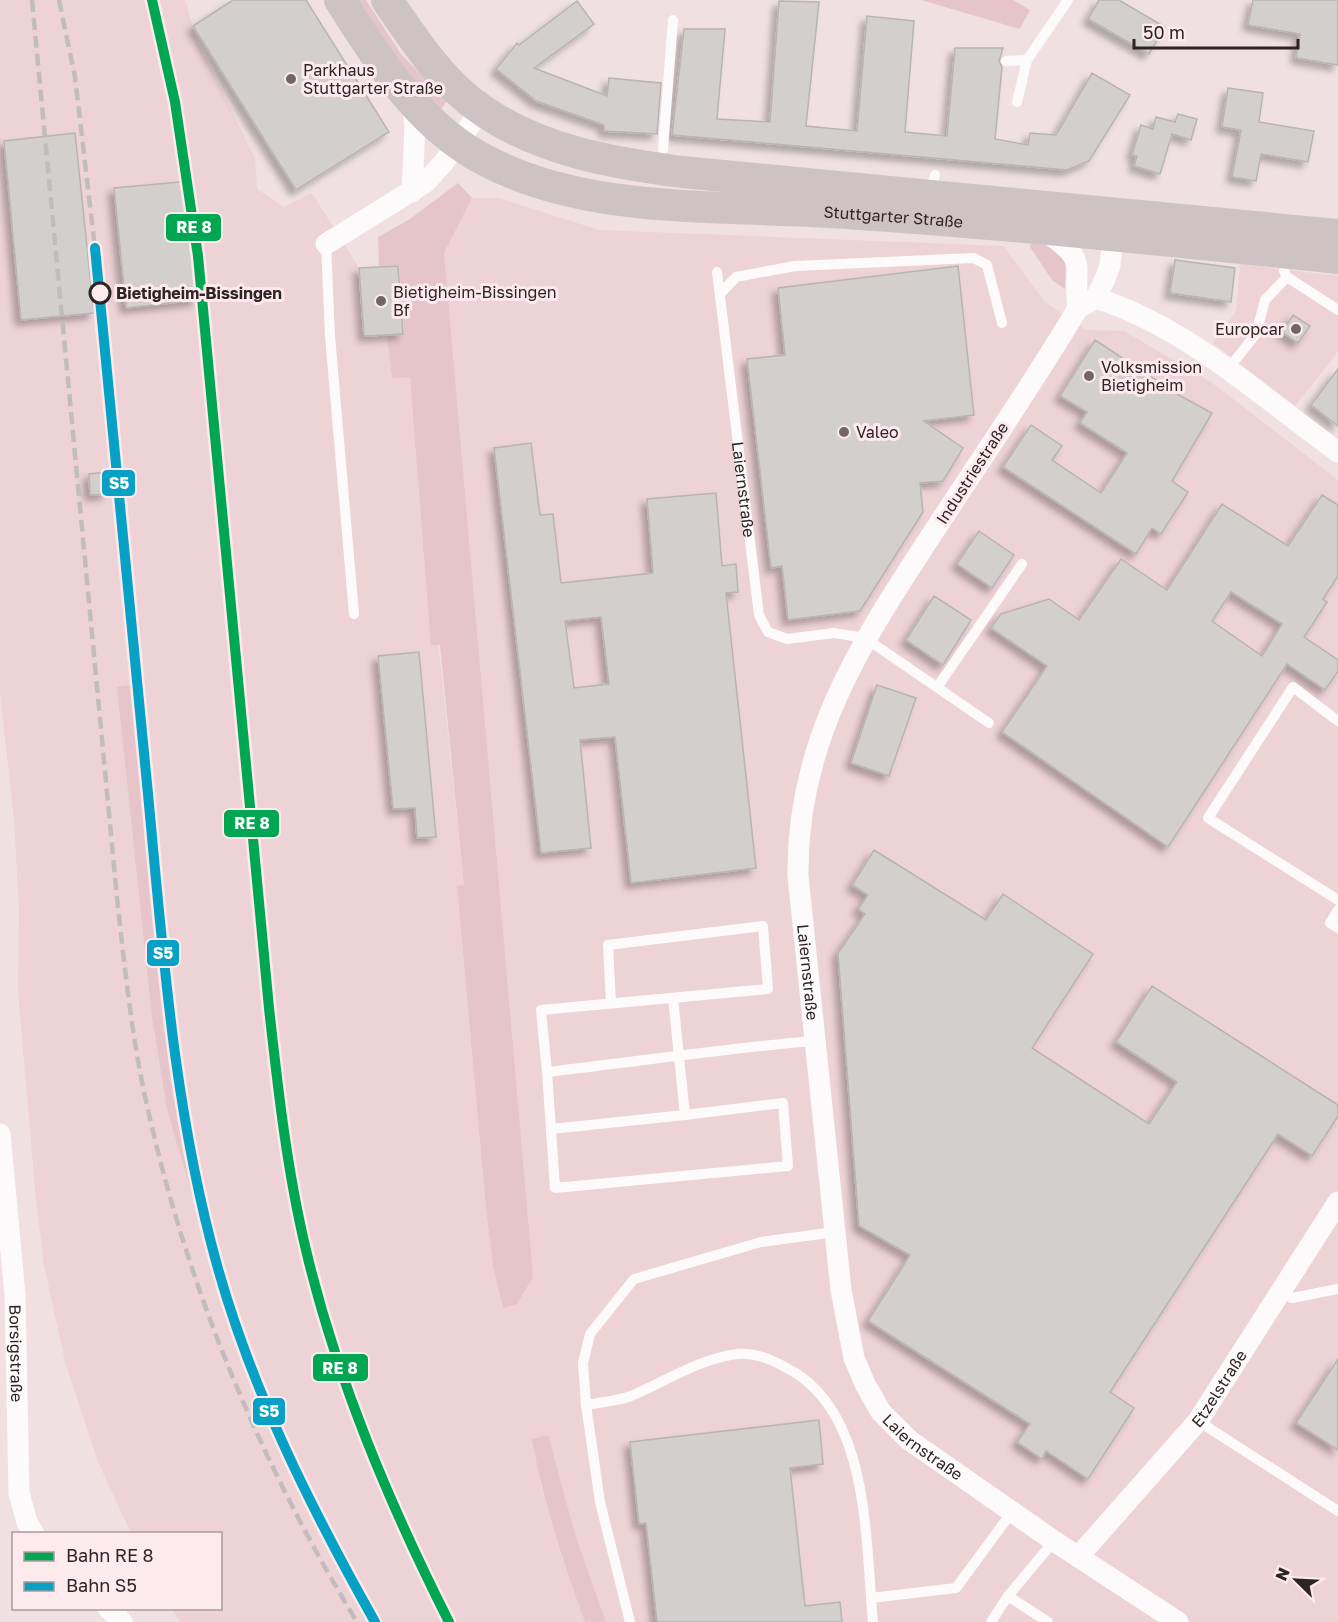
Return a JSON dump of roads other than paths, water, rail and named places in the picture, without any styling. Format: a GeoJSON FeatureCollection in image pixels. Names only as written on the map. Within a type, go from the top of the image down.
{"type":"FeatureCollection","features":[{"type":"Feature","properties":{"kind":"main road","name":"Stuttgarter Straße"},"geometry":{"type":"LineString","coordinates":[[340,0],[412,101],[458,143],[479,157],[529,179],[576,191],[633,201],[844,213],[1041,229],[1113,225],[1338,235]]}},
{"type":"Feature","properties":{"kind":"main road","name":"Stuttgarter Straße"},"geometry":{"type":"LineString","coordinates":[[387,0],[428,57],[481,110],[542,141],[584,155],[640,166],[932,185],[1281,264],[1338,258]]}},
{"type":"Feature","properties":{"kind":"street"},"geometry":{"type":"LineString","coordinates":[[412,101],[415,126],[412,192]]}},
{"type":"Feature","properties":{"kind":"street"},"geometry":{"type":"LineString","coordinates":[[326,244],[412,192],[437,171],[481,110]]}},
{"type":"Feature","properties":{"kind":"street","name":"Industriestraße"},"geometry":{"type":"LineString","coordinates":[[865,638],[1110,265],[1113,225]]}},
{"type":"Feature","properties":{"kind":"street"},"geometry":{"type":"LineString","coordinates":[[1041,229],[1062,242],[1074,255],[1079,275],[1076,296],[1087,303],[1114,304],[1185,338],[1338,452]]}},
{"type":"Feature","properties":{"kind":"street","name":"Laiernstraße"},"geometry":{"type":"LineString","coordinates":[[865,638],[831,705],[816,746],[803,797],[799,827],[798,876],[846,1328],[854,1358],[864,1384],[881,1412],[909,1440],[1054,1541],[1178,1622]]}},
{"type":"Feature","properties":{"kind":"street","name":"Borsigstraße"},"geometry":{"type":"LineString","coordinates":[[0,1134],[19,1493],[27,1522],[33,1532]]}},
{"type":"Feature","properties":{"kind":"street","name":"Etzelstraße"},"geometry":{"type":"LineString","coordinates":[[1078,1557],[1198,1420],[1338,1202]]}},
{"type":"Feature","properties":{"kind":"street"},"geometry":{"type":"LineString","coordinates":[[110,1610],[122,1622]]}},
{"type":"Feature","properties":{"kind":"lane"},"geometry":{"type":"LineString","coordinates":[[1017,102],[1027,60],[1068,0]]}},
{"type":"Feature","properties":{"kind":"lane"},"geometry":{"type":"LineString","coordinates":[[663,149],[673,20]]}},
{"type":"Feature","properties":{"kind":"lane"},"geometry":{"type":"LineString","coordinates":[[1006,62],[1027,60]]}},
{"type":"Feature","properties":{"kind":"lane"},"geometry":{"type":"LineString","coordinates":[[326,244],[330,336],[354,614]]}},
{"type":"Feature","properties":{"kind":"lane"},"geometry":{"type":"LineString","coordinates":[[720,294],[736,276],[795,266],[974,258],[987,265],[1002,322]]}},
{"type":"Feature","properties":{"kind":"lane"},"geometry":{"type":"LineString","coordinates":[[1228,369],[1256,334],[1265,300],[1281,264],[1338,310]]}},
{"type":"Feature","properties":{"kind":"lane","name":"Laiernstraße"},"geometry":{"type":"LineString","coordinates":[[717,272],[759,615],[768,632],[787,639],[834,633],[865,638]]}},
{"type":"Feature","properties":{"kind":"lane"},"geometry":{"type":"LineString","coordinates":[[938,686],[1022,564]]}},
{"type":"Feature","properties":{"kind":"lane"},"geometry":{"type":"LineString","coordinates":[[865,638],[938,686],[988,723]]}},
{"type":"Feature","properties":{"kind":"lane"},"geometry":{"type":"LineString","coordinates":[[1338,721],[1293,687],[1208,818],[1338,900]]}},
{"type":"Feature","properties":{"kind":"lane"},"geometry":{"type":"LineString","coordinates":[[1338,910],[1330,923],[1338,928]]}},
{"type":"Feature","properties":{"kind":"lane"},"geometry":{"type":"LineString","coordinates":[[551,1129],[783,1103],[788,1166],[555,1188],[541,1010],[768,989],[763,926],[608,945],[611,1003]]}},
{"type":"Feature","properties":{"kind":"lane"},"geometry":{"type":"LineString","coordinates":[[673,998],[686,1115]]}},
{"type":"Feature","properties":{"kind":"lane"},"geometry":{"type":"LineString","coordinates":[[547,1072],[814,1041]]}},
{"type":"Feature","properties":{"kind":"lane"},"geometry":{"type":"LineString","coordinates":[[630,1622],[600,1502],[586,1405],[583,1363],[590,1334],[634,1279],[761,1242],[835,1232]]}},
{"type":"Feature","properties":{"kind":"lane"},"geometry":{"type":"LineString","coordinates":[[1281,1291],[1292,1298],[1338,1289]]}},
{"type":"Feature","properties":{"kind":"lane"},"geometry":{"type":"LineString","coordinates":[[586,1405],[629,1397],[693,1366],[738,1354],[764,1356],[794,1371],[823,1397],[843,1431],[859,1476],[873,1622]]}},
{"type":"Feature","properties":{"kind":"lane"},"geometry":{"type":"LineString","coordinates":[[1198,1420],[1338,1511]]}},
{"type":"Feature","properties":{"kind":"lane"},"geometry":{"type":"LineString","coordinates":[[871,1598],[956,1588],[1012,1512]]}},
{"type":"Feature","properties":{"kind":"lane"},"geometry":{"type":"LineString","coordinates":[[991,1622],[1008,1596],[1054,1541]]}},
{"type":"Feature","properties":{"kind":"lane"},"geometry":{"type":"LineString","coordinates":[[1008,1596],[1048,1622]]}},
{"type":"Feature","properties":{"kind":"railway"},"geometry":{"type":"LineString","coordinates":[[32,0],[117,898],[142,1082],[158,1153],[178,1224],[226,1361],[286,1494],[357,1622]]}},
{"type":"Feature","properties":{"kind":"railway"},"geometry":{"type":"LineString","coordinates":[[59,0],[75,77],[95,248]]}},
{"type":"Feature","properties":{"kind":"rail line","name":"S5"},"geometry":{"type":"LineString","coordinates":[[95,248],[165,972],[190,1149],[217,1265],[247,1358],[306,1492],[375,1622]]}},
{"type":"Feature","properties":{"kind":"place","name":"Parkhaus Stuttgarter Straße"},"geometry":{"type":"Point","coordinates":[291,79]}},
{"type":"Feature","properties":{"kind":"place","name":"Bietigheim-Bissingen"},"geometry":{"type":"Point","coordinates":[100,293]}},
{"type":"Feature","properties":{"kind":"place","name":"Bietigheim-Bissingen Bf"},"geometry":{"type":"Point","coordinates":[381,301]}},
{"type":"Feature","properties":{"kind":"place","name":"Europcar"},"geometry":{"type":"Point","coordinates":[1296,329]}},
{"type":"Feature","properties":{"kind":"place","name":"Volksmission Bietigheim"},"geometry":{"type":"Point","coordinates":[1089,376]}},
{"type":"Feature","properties":{"kind":"place","name":"Valeo"},"geometry":{"type":"Point","coordinates":[844,432]}}]}
